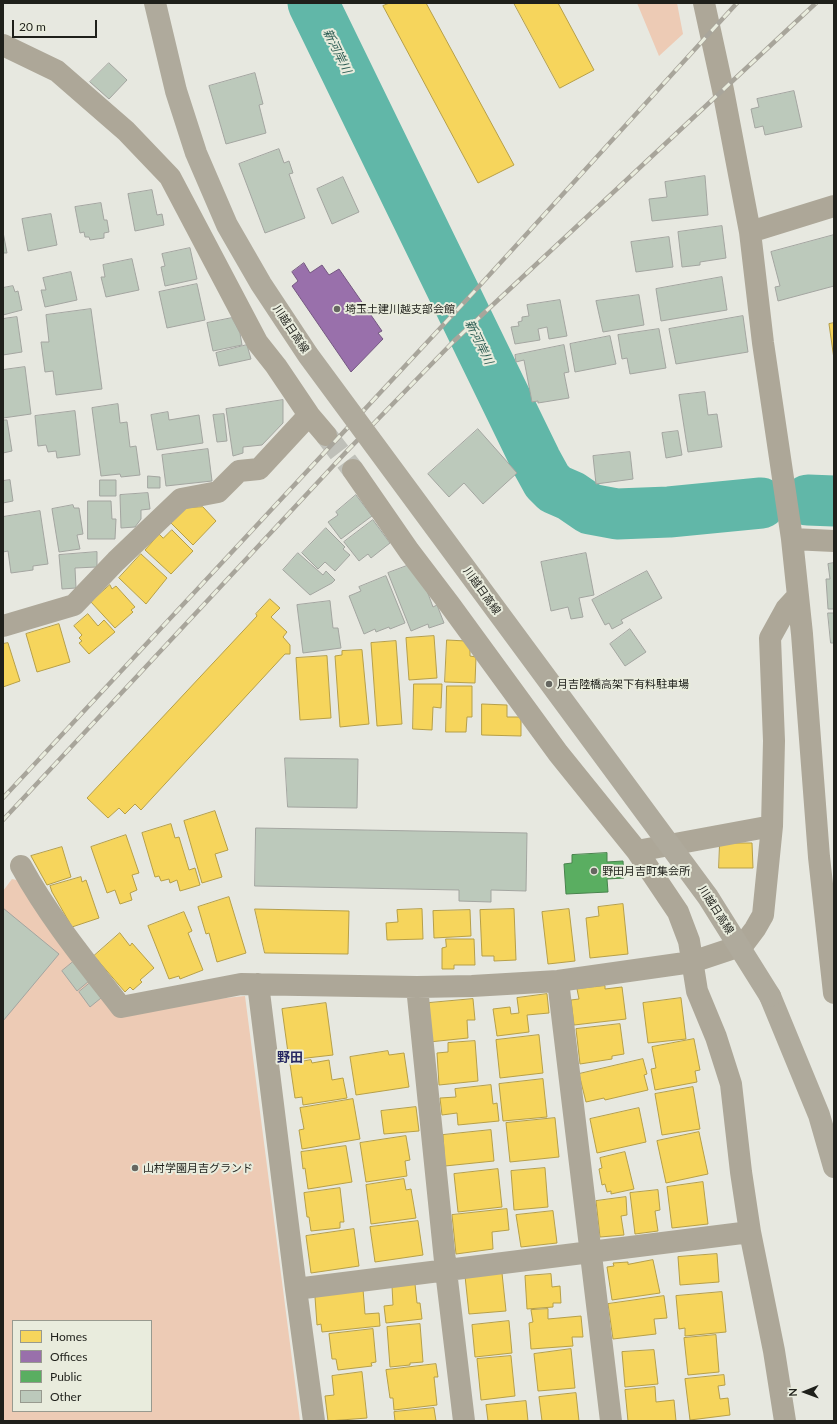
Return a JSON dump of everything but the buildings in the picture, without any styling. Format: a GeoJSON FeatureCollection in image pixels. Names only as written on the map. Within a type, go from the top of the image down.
{"type":"FeatureCollection","features":[{"type":"Feature","properties":{"kind":"main road","name":"川越日高線"},"geometry":{"type":"LineString","coordinates":[[155,3],[176,91],[196,153],[227,225],[261,284],[308,355],[708,897],[770,996],[799,1064],[833,1151]]}},
{"type":"Feature","properties":{"kind":"street"},"geometry":{"type":"LineString","coordinates":[[704,3],[723,90],[750,232],[763,343],[792,539],[802,634],[819,857],[834,993]]}},
{"type":"Feature","properties":{"kind":"street"},"geometry":{"type":"LineString","coordinates":[[3,45],[58,71],[126,131],[170,177],[257,342],[276,366],[309,415],[326,435]]}},
{"type":"Feature","properties":{"kind":"street"},"geometry":{"type":"LineString","coordinates":[[750,232],[834,206]]}},
{"type":"Feature","properties":{"kind":"street"},"geometry":{"type":"LineString","coordinates":[[3,626],[74,604],[181,498],[218,492],[239,470],[259,469],[309,415]]}},
{"type":"Feature","properties":{"kind":"street"},"geometry":{"type":"LineString","coordinates":[[353,470],[409,551],[558,753],[637,851],[678,912],[689,941],[696,990],[716,1037],[731,1084],[741,1172],[750,1232],[774,1351],[785,1421]]}},
{"type":"Feature","properties":{"kind":"street"},"geometry":{"type":"LineString","coordinates":[[792,539],[834,541]]}},
{"type":"Feature","properties":{"kind":"street"},"geometry":{"type":"LineString","coordinates":[[21,866],[34,890],[72,944],[121,1008],[241,984],[472,986],[558,981],[692,962],[743,945],[755,929],[762,914],[772,826],[774,741],[770,638],[786,610],[797,597]]}},
{"type":"Feature","properties":{"kind":"street"},"geometry":{"type":"LineString","coordinates":[[637,851],[772,826]]}},
{"type":"Feature","properties":{"kind":"street"},"geometry":{"type":"LineString","coordinates":[[558,981],[592,1253],[611,1421]]}},
{"type":"Feature","properties":{"kind":"street"},"geometry":{"type":"LineString","coordinates":[[258,984],[314,1421]]}},
{"type":"Feature","properties":{"kind":"street"},"geometry":{"type":"LineString","coordinates":[[417,986],[446,1271],[464,1421]]}},
{"type":"Feature","properties":{"kind":"street"},"geometry":{"type":"LineString","coordinates":[[296,1289],[750,1232]]}},
{"type":"Feature","properties":{"kind":"shaded area"},"geometry":{"type":"Polygon","coordinates":[[[637,3],[677,3],[683,34],[659,56],[637,3]]]}},
{"type":"Feature","properties":{"kind":"shaded area","name":"山村学園月吉グランド"},"geometry":{"type":"Polygon","coordinates":[[[12,879],[21,881],[117,1014],[197,1001],[245,996],[300,1421],[3,1421],[3,891],[12,879]]]}},
{"type":"Feature","properties":{"kind":"waterway","name":"新河岸川"},"geometry":{"type":"LineString","coordinates":[[313,3],[547,481],[555,489],[571,496],[590,509],[617,514],[669,512],[761,503]]}},
{"type":"Feature","properties":{"kind":"waterway","name":"新河岸川"},"geometry":{"type":"LineString","coordinates":[[808,500],[834,501]]}},
{"type":"Feature","properties":{"kind":"tunnel"},"geometry":{"type":"LineString","coordinates":[[326,435],[353,470]]}},
{"type":"Feature","properties":{"kind":"railway"},"geometry":{"type":"LineString","coordinates":[[3,798],[472,294],[737,3]]}},
{"type":"Feature","properties":{"kind":"railway"},"geometry":{"type":"LineString","coordinates":[[3,820],[347,451],[453,342],[816,3]]}},
{"type":"Feature","properties":{"kind":"place","name":"埼玉土建川越支部会館"},"geometry":{"type":"Point","coordinates":[337,309]}},
{"type":"Feature","properties":{"kind":"place","name":"月吉陸橋高架下有料駐車場"},"geometry":{"type":"Point","coordinates":[549,684]}},
{"type":"Feature","properties":{"kind":"place","name":"野田月吉町集会所"},"geometry":{"type":"Point","coordinates":[594,871]}},
{"type":"Feature","properties":{"kind":"place","name":"山村学園月吉グランド"},"geometry":{"type":"Point","coordinates":[135,1168]}},
{"type":"Feature","properties":{"kind":"district","name":"野田"},"geometry":{"type":"Point","coordinates":[290,1058]}}]}
